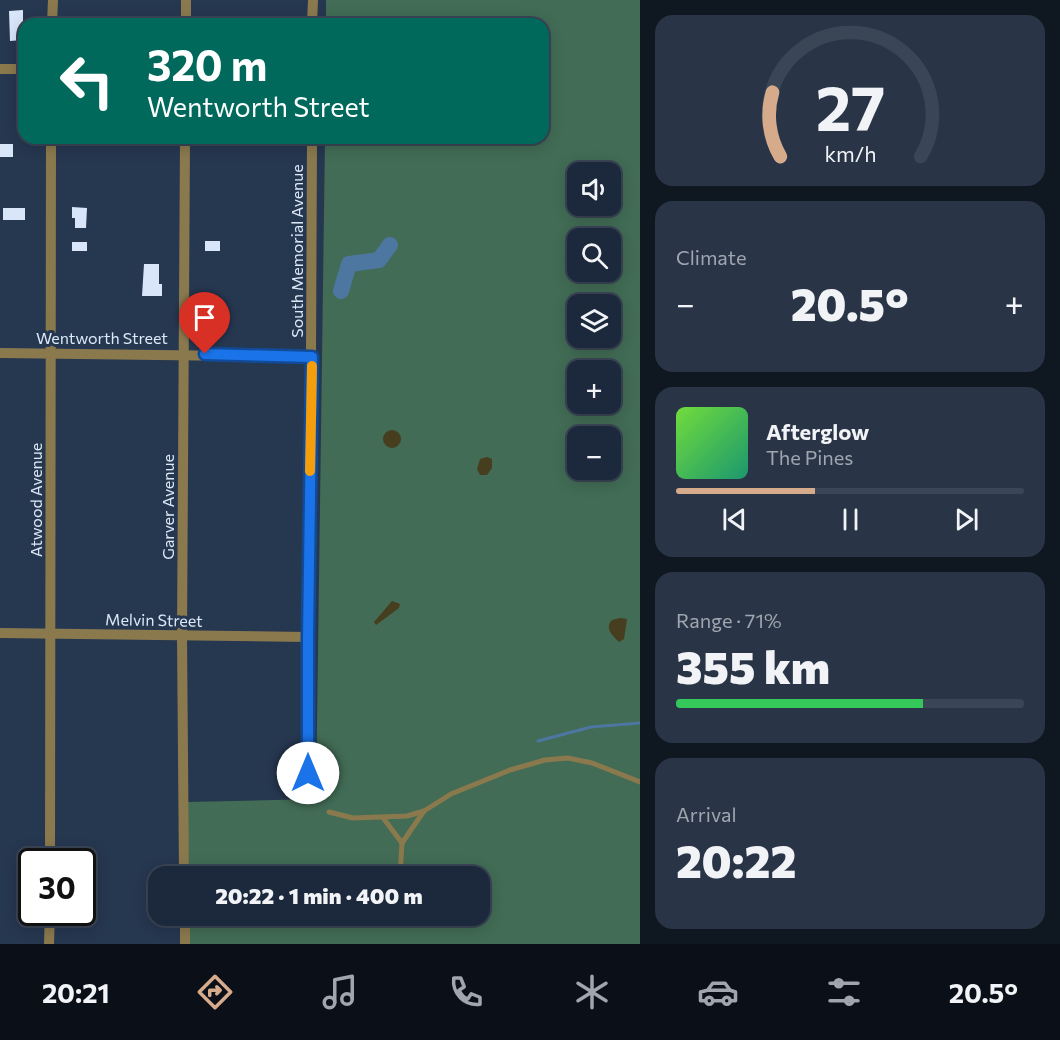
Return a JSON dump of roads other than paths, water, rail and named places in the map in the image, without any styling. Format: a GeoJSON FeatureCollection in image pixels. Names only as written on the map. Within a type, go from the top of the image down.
{"type":"FeatureCollection","features":[{"type":"Feature","properties":{"kind":"street"},"geometry":{"type":"LineString","coordinates":[[52,18],[53,0]]}},
{"type":"Feature","properties":{"kind":"street"},"geometry":{"type":"LineString","coordinates":[[186,0],[186,18]]}},
{"type":"Feature","properties":{"kind":"street"},"geometry":{"type":"LineString","coordinates":[[312,18],[313,0]]}},
{"type":"Feature","properties":{"kind":"street"},"geometry":{"type":"LineString","coordinates":[[0,69],[18,69]]}},
{"type":"Feature","properties":{"kind":"street","name":"Atwood Avenue"},"geometry":{"type":"LineString","coordinates":[[50,848],[51,144]]}},
{"type":"Feature","properties":{"kind":"street","name":"Garver Avenue"},"geometry":{"type":"LineString","coordinates":[[184,866],[182,636],[185,144]]}},
{"type":"Feature","properties":{"kind":"street","name":"South Memorial Avenue"},"geometry":{"type":"LineString","coordinates":[[309,796],[312,144]]}},
{"type":"Feature","properties":{"kind":"street","name":"Wentworth Street"},"geometry":{"type":"LineString","coordinates":[[0,352],[184,353],[312,357]]}},
{"type":"Feature","properties":{"kind":"street","name":"Melvin Street"},"geometry":{"type":"LineString","coordinates":[[0,633],[308,637]]}},
{"type":"Feature","properties":{"kind":"street"},"geometry":{"type":"LineString","coordinates":[[49,944],[50,926]]}},
{"type":"Feature","properties":{"kind":"street"},"geometry":{"type":"LineString","coordinates":[[185,926],[185,944]]}},
{"type":"Feature","properties":{"kind":"lane"},"geometry":{"type":"LineString","coordinates":[[329,812],[353,818],[384,819],[407,816],[424,811],[451,794],[510,770],[545,760],[568,758],[592,763],[640,782]]}},
{"type":"Feature","properties":{"kind":"lane"},"geometry":{"type":"LineString","coordinates":[[401,866],[402,843],[424,811]]}},
{"type":"Feature","properties":{"kind":"lane"},"geometry":{"type":"LineString","coordinates":[[384,819],[402,843]]}},
{"type":"Feature","properties":{"kind":"waterway"},"geometry":{"type":"LineString","coordinates":[[341,291],[349,264],[379,260],[390,245]]}},
{"type":"Feature","properties":{"kind":"waterway"},"geometry":{"type":"LineString","coordinates":[[538,741],[591,727],[640,723]]}}]}
